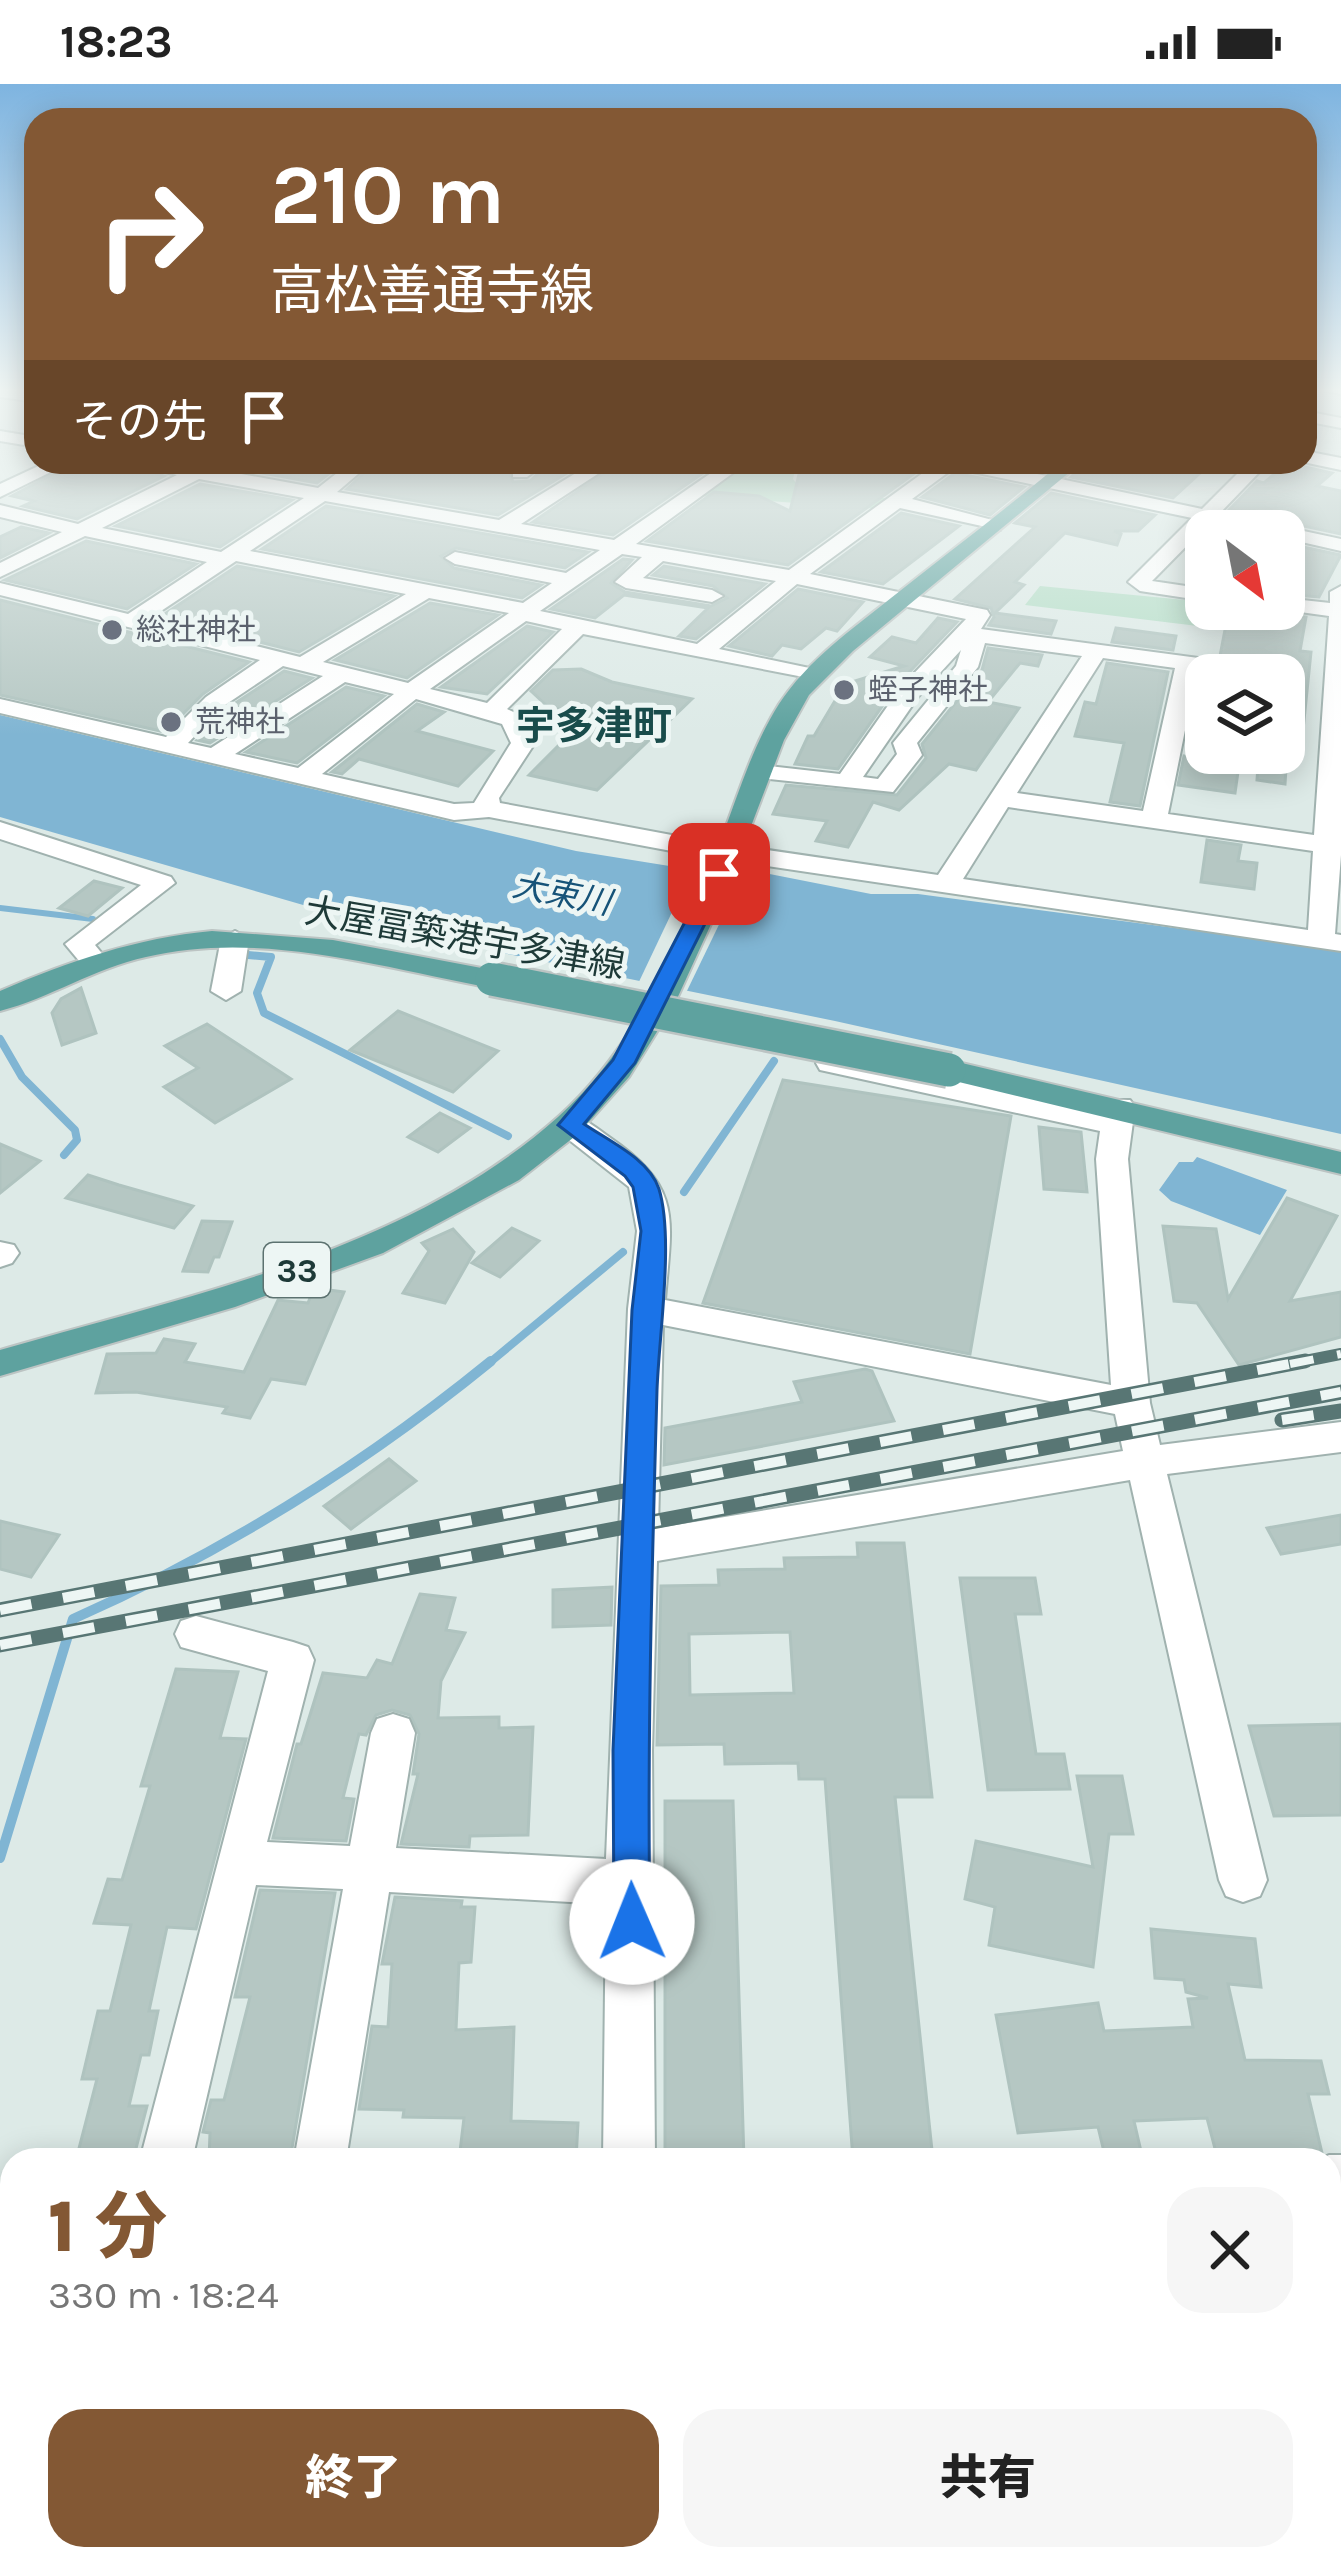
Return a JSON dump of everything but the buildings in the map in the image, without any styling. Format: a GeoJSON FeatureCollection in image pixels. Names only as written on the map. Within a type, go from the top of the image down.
{"type":"FeatureCollection","features":[{"type":"Feature","properties":{"kind":"main road","name":"33"},"geometry":{"type":"LineString","coordinates":[[0,1363],[294,1271],[386,1236],[496,1180],[570,1125],[623,1063],[662,994],[724,863],[789,707],[811,675],[1022,503]]}},
{"type":"Feature","properties":{"kind":"main road","name":"大屋冨築港宇多津線"},"geometry":{"type":"LineString","coordinates":[[0,1002],[95,962],[177,942],[274,942],[949,1070],[1118,1116],[1341,1163]]}},
{"type":"Feature","properties":{"kind":"street"},"geometry":{"type":"LineString","coordinates":[[0,571],[137,503]]}},
{"type":"Feature","properties":{"kind":"street"},"geometry":{"type":"LineString","coordinates":[[129,622],[309,503]]}},
{"type":"Feature","properties":{"kind":"street"},"geometry":{"type":"LineString","coordinates":[[362,503],[980,615],[969,634],[938,658],[910,692],[847,783]]}},
{"type":"Feature","properties":{"kind":"street"},"geometry":{"type":"LineString","coordinates":[[304,664],[420,590],[455,558],[539,503]]}},
{"type":"Feature","properties":{"kind":"street"},"geometry":{"type":"LineString","coordinates":[[302,778],[412,691],[680,503]]}},
{"type":"Feature","properties":{"kind":"street"},"geometry":{"type":"LineString","coordinates":[[701,652],[895,503]]}},
{"type":"Feature","properties":{"kind":"street"},"geometry":{"type":"LineString","coordinates":[[905,503],[993,526]]}},
{"type":"Feature","properties":{"kind":"street"},"geometry":{"type":"LineString","coordinates":[[1148,503],[1185,511]]}},
{"type":"Feature","properties":{"kind":"street"},"geometry":{"type":"LineString","coordinates":[[0,511],[420,590],[811,675]]}},
{"type":"Feature","properties":{"kind":"street"},"geometry":{"type":"LineString","coordinates":[[1185,535],[1139,582],[1185,592]]}},
{"type":"Feature","properties":{"kind":"street"},"geometry":{"type":"LineString","coordinates":[[1305,536],[1341,544]]}},
{"type":"Feature","properties":{"kind":"street"},"geometry":{"type":"LineString","coordinates":[[657,555],[626,582],[712,596],[666,645]]}},
{"type":"Feature","properties":{"kind":"street"},"geometry":{"type":"LineString","coordinates":[[455,558],[569,580]]}},
{"type":"Feature","properties":{"kind":"street"},"geometry":{"type":"LineString","coordinates":[[0,590],[492,711],[512,720],[523,743],[486,798],[489,808]]}},
{"type":"Feature","properties":{"kind":"street"},"geometry":{"type":"LineString","coordinates":[[0,706],[454,812],[489,808],[724,863],[947,882],[1331,941],[1340,605],[1305,604]]}},
{"type":"Feature","properties":{"kind":"street"},"geometry":{"type":"LineString","coordinates":[[492,711],[578,626]]}},
{"type":"Feature","properties":{"kind":"street"},"geometry":{"type":"LineString","coordinates":[[969,634],[1185,664]]}},
{"type":"Feature","properties":{"kind":"street"},"geometry":{"type":"LineString","coordinates":[[760,772],[884,787],[910,755],[905,743],[967,667],[974,643],[969,634]]}},
{"type":"Feature","properties":{"kind":"street"},"geometry":{"type":"LineString","coordinates":[[947,882],[1096,652]]}},
{"type":"Feature","properties":{"kind":"street"},"geometry":{"type":"LineString","coordinates":[[171,746],[214,702],[279,658]]}},
{"type":"Feature","properties":{"kind":"street"},"geometry":{"type":"LineString","coordinates":[[1154,819],[1185,673]]}},
{"type":"Feature","properties":{"kind":"street"},"geometry":{"type":"LineString","coordinates":[[215,757],[343,674]]}},
{"type":"Feature","properties":{"kind":"street"},"geometry":{"type":"LineString","coordinates":[[1305,678],[1337,682]]}},
{"type":"Feature","properties":{"kind":"street"},"geometry":{"type":"LineString","coordinates":[[1000,798],[1332,846]]}},
{"type":"Feature","properties":{"kind":"street"},"geometry":{"type":"LineString","coordinates":[[0,830],[161,883],[79,944],[95,962]]}},
{"type":"Feature","properties":{"kind":"street"},"geometry":{"type":"LineString","coordinates":[[226,991],[235,940]]}},
{"type":"Feature","properties":{"kind":"street"},"geometry":{"type":"LineString","coordinates":[[646,1022],[1118,1116],[1112,1159],[1131,1403],[1243,1880]]}},
{"type":"Feature","properties":{"kind":"street"},"geometry":{"type":"LineString","coordinates":[[570,1125],[622,1160],[645,1186],[654,1231],[646,1310],[630,1750],[629,2148]]}},
{"type":"Feature","properties":{"kind":"street"},"geometry":{"type":"LineString","coordinates":[[646,1310],[1131,1403]]}},
{"type":"Feature","properties":{"kind":"street"},"geometry":{"type":"LineString","coordinates":[[638,1548],[1148,1462],[1341,1437]]}},
{"type":"Feature","properties":{"kind":"street"},"geometry":{"type":"LineString","coordinates":[[169,2148],[293,1660],[196,1634]]}},
{"type":"Feature","properties":{"kind":"street"},"geometry":{"type":"LineString","coordinates":[[322,2148],[393,1733]]}},
{"type":"Feature","properties":{"kind":"street"},"geometry":{"type":"LineString","coordinates":[[238,1862],[632,1883]]}},
{"type":"Feature","properties":{"kind":"green space"},"geometry":{"type":"Polygon","coordinates":[[[795,503],[886,503],[879,509],[795,503]]]}},
{"type":"Feature","properties":{"kind":"green space"},"geometry":{"type":"Polygon","coordinates":[[[1040,586],[1185,600],[1185,624],[1025,605],[1040,586]]]}},
{"type":"Feature","properties":{"kind":"water","name":"大束川"},"geometry":{"type":"Polygon","coordinates":[[[0,715],[576,851],[744,878],[759,872],[871,894],[918,894],[1341,950],[1341,1134],[835,1021],[386,929],[0,817],[0,715]]]}},
{"type":"Feature","properties":{"kind":"water"},"geometry":{"type":"Polygon","coordinates":[[[1197,1157],[1287,1190],[1260,1235],[1171,1201],[1159,1190],[1179,1162],[1193,1162],[1197,1157]]]}},
{"type":"Feature","properties":{"kind":"pier"},"geometry":{"type":"Polygon","coordinates":[[[692,870],[742,877],[684,997],[636,988],[692,870]]]}},
{"type":"Feature","properties":{"kind":"waterway"},"geometry":{"type":"LineString","coordinates":[[0,908],[93,919]]}},
{"type":"Feature","properties":{"kind":"waterway"},"geometry":{"type":"LineString","coordinates":[[248,955],[271,957],[257,993],[264,1013],[508,1136]]}},
{"type":"Feature","properties":{"kind":"waterway"},"geometry":{"type":"LineString","coordinates":[[0,1039],[22,1077],[75,1130],[77,1140],[64,1155]]}},
{"type":"Feature","properties":{"kind":"waterway"},"geometry":{"type":"LineString","coordinates":[[684,1192],[774,1061]]}},
{"type":"Feature","properties":{"kind":"waterway"},"geometry":{"type":"LineString","coordinates":[[488,1364],[623,1252]]}},
{"type":"Feature","properties":{"kind":"waterway"},"geometry":{"type":"LineString","coordinates":[[0,1858],[73,1619],[185,1565],[291,1504],[491,1361]]}},
{"type":"Feature","properties":{"kind":"railway"},"geometry":{"type":"LineString","coordinates":[[1290,1364],[1341,1354]]}},
{"type":"Feature","properties":{"kind":"railway"},"geometry":{"type":"LineString","coordinates":[[0,1610],[1305,1361]]}},
{"type":"Feature","properties":{"kind":"railway"},"geometry":{"type":"LineString","coordinates":[[0,1645],[1341,1392]]}},
{"type":"Feature","properties":{"kind":"railway"},"geometry":{"type":"LineString","coordinates":[[1282,1420],[1341,1411]]}},
{"type":"Feature","properties":{"kind":"place","name":"総社神社"},"geometry":{"type":"Point","coordinates":[112,630]}},
{"type":"Feature","properties":{"kind":"place","name":"蛭子神社"},"geometry":{"type":"Point","coordinates":[844,690]}},
{"type":"Feature","properties":{"kind":"place","name":"荒神社"},"geometry":{"type":"Point","coordinates":[171,722]}},
{"type":"Feature","properties":{"kind":"district","name":"宇多津町"},"geometry":{"type":"Point","coordinates":[594,725]}},
{"type":"Feature","properties":{"kind":"route"},"geometry":{"type":"LineString","coordinates":[[632,1922],[630,1750],[646,1310],[654,1231],[645,1186],[634,1170],[570,1125],[623,1063],[719,874]]}}]}
